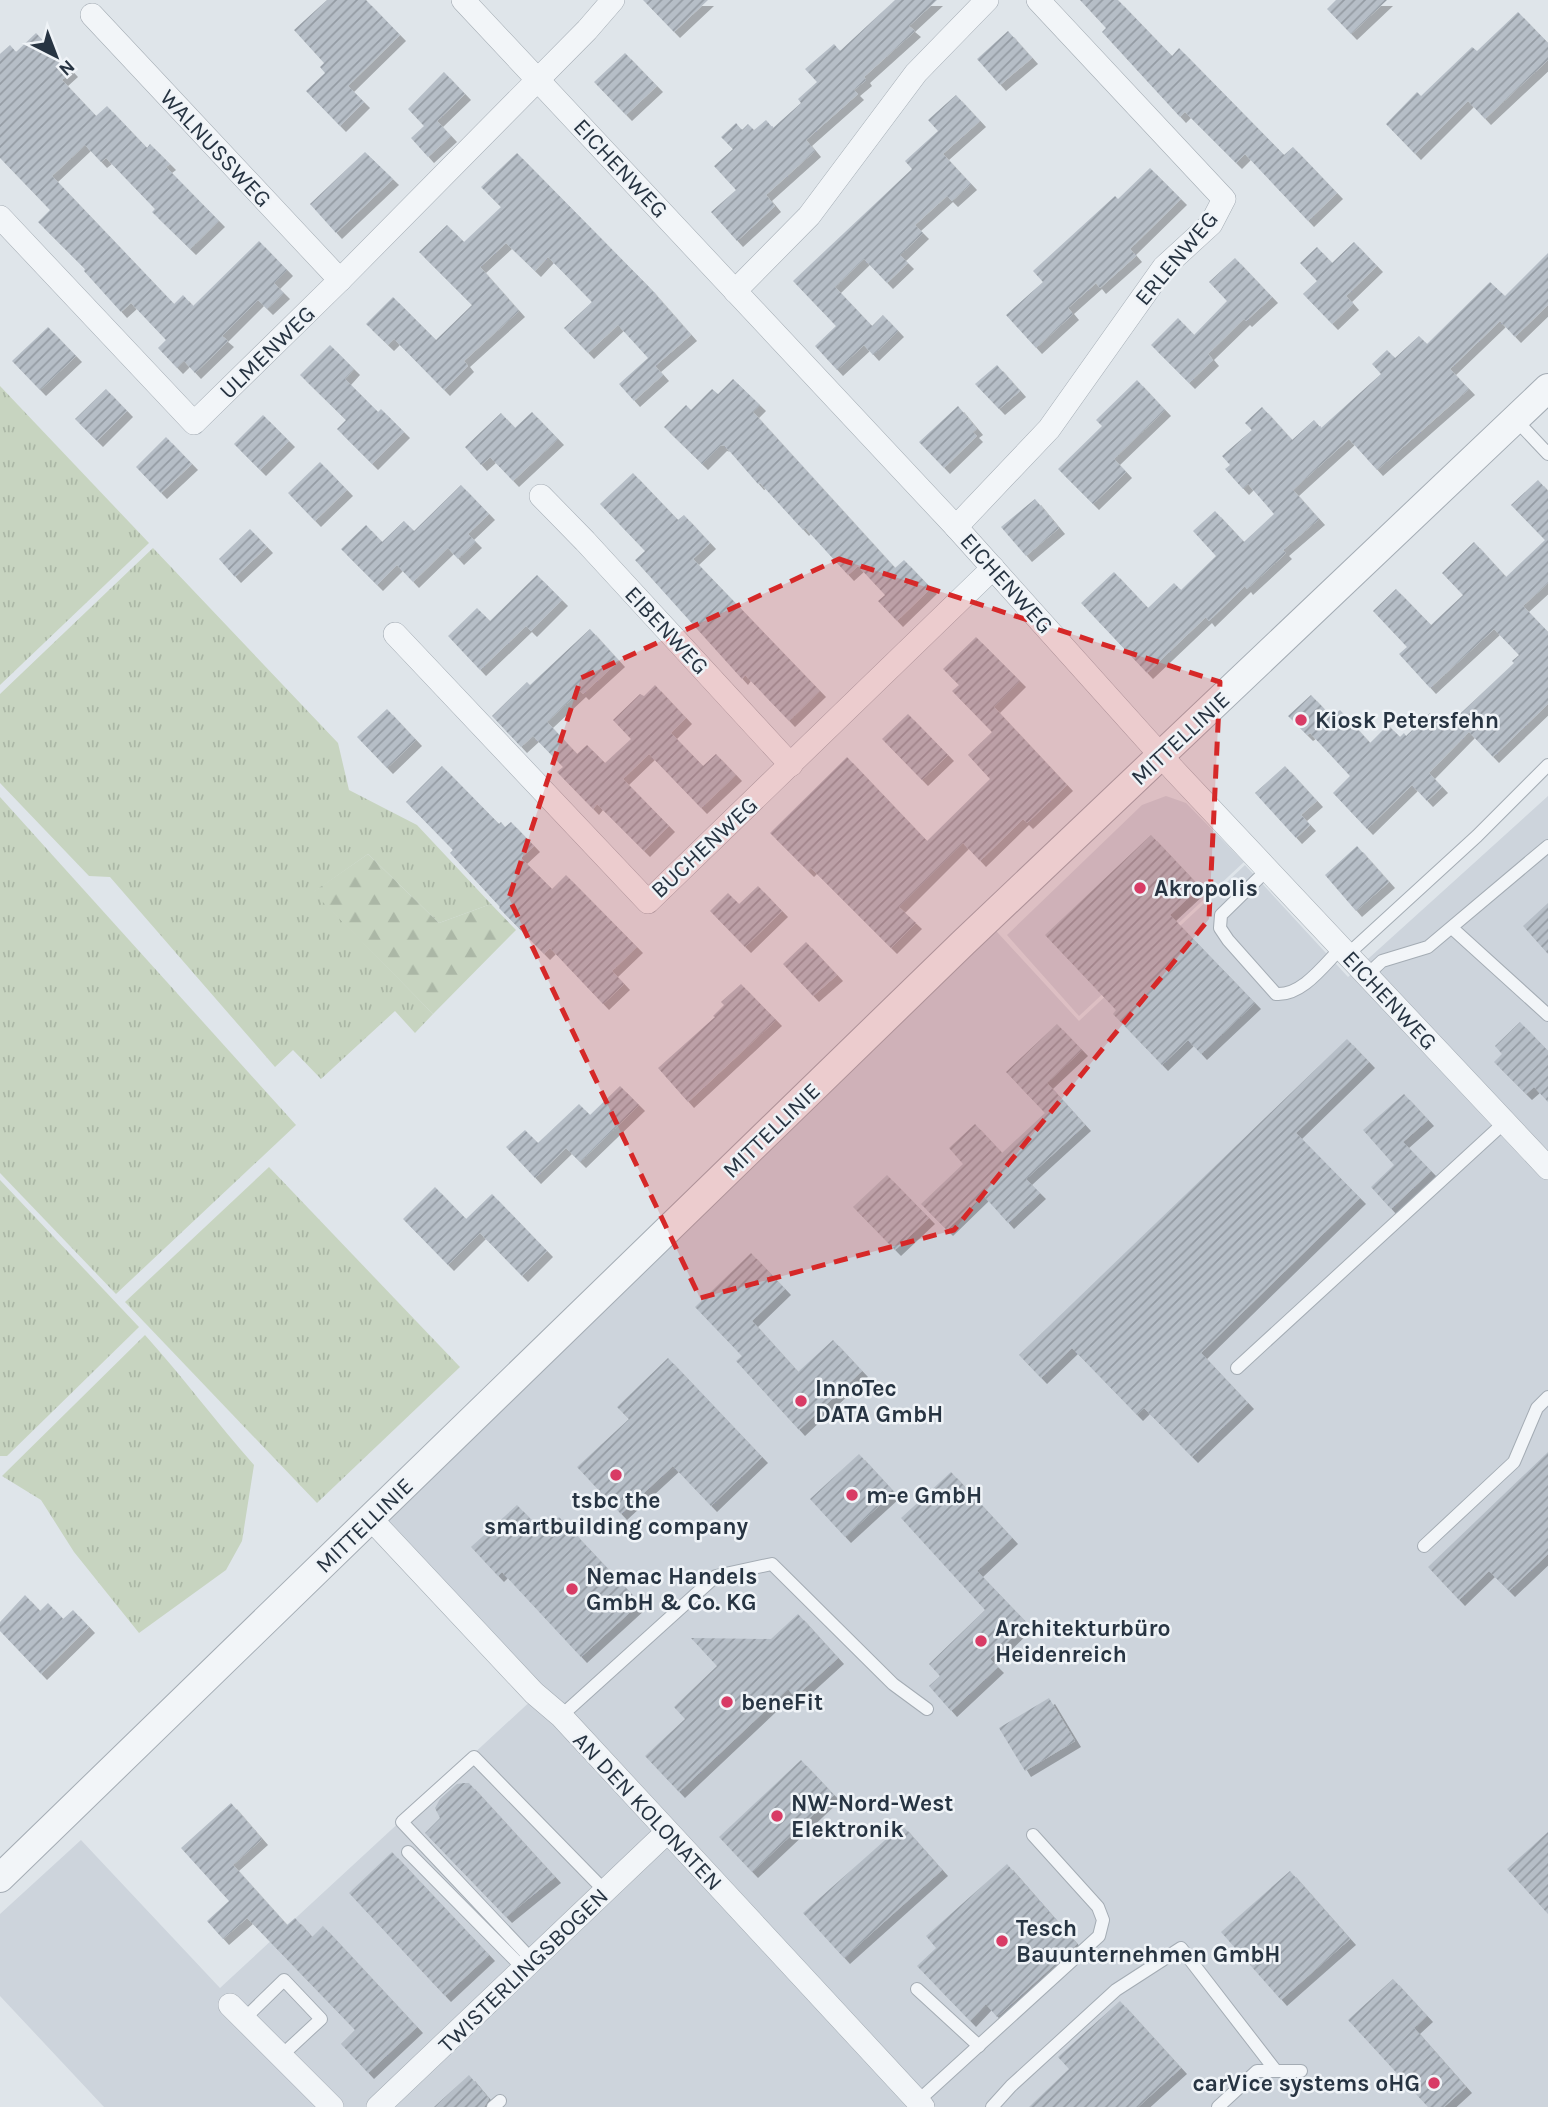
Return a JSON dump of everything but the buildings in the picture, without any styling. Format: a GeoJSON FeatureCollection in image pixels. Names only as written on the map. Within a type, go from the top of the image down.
{"type":"FeatureCollection","features":[{"type":"Feature","properties":{"kind":"street","name":"EICHENWEG"},"geometry":{"type":"LineString","coordinates":[[463,0],[956,527],[1161,756],[1548,1168]]}},
{"type":"Feature","properties":{"kind":"street","name":"ULMENWEG"},"geometry":{"type":"LineString","coordinates":[[0,217],[194,423],[340,280],[587,30],[613,0]]}},
{"type":"Feature","properties":{"kind":"street"},"geometry":{"type":"LineString","coordinates":[[735,291],[809,216],[916,73],[987,0]]}},
{"type":"Feature","properties":{"kind":"street","name":"ERLENWEG"},"geometry":{"type":"LineString","coordinates":[[956,527],[1049,429],[1164,267],[1211,224],[1224,199],[1038,0]]}},
{"type":"Feature","properties":{"kind":"street","name":"WALNUSSWEG"},"geometry":{"type":"LineString","coordinates":[[92,15],[340,280]]}},
{"type":"Feature","properties":{"kind":"street","name":"MITTELLINIE"},"geometry":{"type":"LineString","coordinates":[[0,1878],[962,943],[1548,388]]}},
{"type":"Feature","properties":{"kind":"street","name":"EIBENWEG"},"geometry":{"type":"LineString","coordinates":[[541,496],[791,765]]}},
{"type":"Feature","properties":{"kind":"street","name":"BUCHENWEG"},"geometry":{"type":"LineString","coordinates":[[395,634],[648,902],[993,568]]}},
{"type":"Feature","properties":{"kind":"street","name":"AN DEN KOLONATEN"},"geometry":{"type":"LineString","coordinates":[[370,1518],[518,1676],[561,1716],[921,2104]]}},
{"type":"Feature","properties":{"kind":"street","name":"TWISTERLINGSBOGEN"},"geometry":{"type":"LineString","coordinates":[[378,2107],[667,1832]]}},
{"type":"Feature","properties":{"kind":"street"},"geometry":{"type":"LineString","coordinates":[[237,2012],[332,2107]]}},
{"type":"Feature","properties":{"kind":"lane"},"geometry":{"type":"LineString","coordinates":[[1516,419],[1548,454]]}},
{"type":"Feature","properties":{"kind":"lane"},"geometry":{"type":"LineString","coordinates":[[1267,870],[1221,915],[1220,928],[1276,994],[1286,995],[1309,981],[1344,952],[1477,836],[1548,765]]}},
{"type":"Feature","properties":{"kind":"lane"},"geometry":{"type":"LineString","coordinates":[[1367,975],[1382,961],[1428,947],[1548,846]]}},
{"type":"Feature","properties":{"kind":"lane"},"geometry":{"type":"LineString","coordinates":[[1452,929],[1548,1015]]}},
{"type":"Feature","properties":{"kind":"lane"},"geometry":{"type":"LineString","coordinates":[[1237,1368],[1505,1122]]}},
{"type":"Feature","properties":{"kind":"lane"},"geometry":{"type":"LineString","coordinates":[[1424,1546],[1514,1462],[1537,1408],[1548,1397]]}},
{"type":"Feature","properties":{"kind":"lane"},"geometry":{"type":"LineString","coordinates":[[561,1716],[716,1576],[772,1564],[893,1684],[927,1709]]}},
{"type":"Feature","properties":{"kind":"lane"},"geometry":{"type":"LineString","coordinates":[[529,1965],[402,1822],[474,1757],[605,1891]]}},
{"type":"Feature","properties":{"kind":"lane"},"geometry":{"type":"LineString","coordinates":[[921,2104],[979,2046],[1099,1936],[1103,1920],[1098,1907],[1033,1835]]}},
{"type":"Feature","properties":{"kind":"lane"},"geometry":{"type":"LineString","coordinates":[[408,1852],[529,1965]]}},
{"type":"Feature","properties":{"kind":"lane"},"geometry":{"type":"LineString","coordinates":[[992,2107],[1011,2086],[1116,1990],[1181,1948],[1276,2071]]}},
{"type":"Feature","properties":{"kind":"lane"},"geometry":{"type":"LineString","coordinates":[[237,2012],[284,1980],[321,2019],[281,2056]]}},
{"type":"Feature","properties":{"kind":"lane"},"geometry":{"type":"LineString","coordinates":[[918,1989],[979,2046]]}},
{"type":"Feature","properties":{"kind":"lane"},"geometry":{"type":"LineString","coordinates":[[1218,2107],[1257,2071],[1301,2071]]}},
{"type":"Feature","properties":{"kind":"highlighted area"},"geometry":{"type":"Polygon","coordinates":[[[839,559],[1220,682],[1209,919],[954,1230],[700,1298],[509,898],[581,678],[839,559]]]}},
{"type":"Feature","properties":{"kind":"shaded area"},"geometry":{"type":"Polygon","coordinates":[[[1166,796],[1186,803],[1244,862],[1079,1016],[1007,935],[1142,805],[1166,796]]]}},
{"type":"Feature","properties":{"kind":"shaded area"},"geometry":{"type":"Polygon","coordinates":[[[1548,796],[1548,2107],[104,2107],[0,1996],[0,1914],[81,1840],[220,1988],[535,1697],[370,1518],[986,920],[1079,1021],[1245,865],[1348,977],[1548,796]]]}},
{"type":"Feature","properties":{"kind":"green space"},"geometry":{"type":"Polygon","coordinates":[[[0,386],[149,543],[0,685],[0,386]]]}},
{"type":"Feature","properties":{"kind":"green space"},"geometry":{"type":"Polygon","coordinates":[[[153,548],[338,743],[349,790],[417,825],[491,904],[439,923],[368,854],[314,892],[433,1014],[415,1033],[395,1011],[321,1079],[293,1050],[275,1067],[110,877],[89,876],[0,783],[0,694],[153,548]]]}},
{"type":"Feature","properties":{"kind":"green space"},"geometry":{"type":"Polygon","coordinates":[[[0,797],[296,1125],[116,1294],[0,1173],[0,797]]]}},
{"type":"Feature","properties":{"kind":"green space"},"geometry":{"type":"Polygon","coordinates":[[[368,854],[439,923],[491,904],[516,930],[433,1014],[313,892],[368,854]]]}},
{"type":"Feature","properties":{"kind":"green space"},"geometry":{"type":"Polygon","coordinates":[[[269,1167],[460,1367],[317,1503],[125,1302],[269,1167]]]}},
{"type":"Feature","properties":{"kind":"green space"},"geometry":{"type":"Polygon","coordinates":[[[0,1180],[139,1327],[7,1456],[0,1456],[0,1180]]]}},
{"type":"Feature","properties":{"kind":"green space"},"geometry":{"type":"Polygon","coordinates":[[[145,1335],[254,1465],[242,1541],[226,1570],[139,1633],[74,1552],[41,1500],[2,1476],[145,1335]]]}},
{"type":"Feature","properties":{"kind":"place","name":"Kiosk Petersfehn"},"geometry":{"type":"Point","coordinates":[1301,720]}},
{"type":"Feature","properties":{"kind":"place","name":"Akropolis"},"geometry":{"type":"Point","coordinates":[1140,888]}},
{"type":"Feature","properties":{"kind":"place","name":"InnoTec DATA GmbH"},"geometry":{"type":"Point","coordinates":[801,1401]}},
{"type":"Feature","properties":{"kind":"place","name":"tsbc the smartbuilding company"},"geometry":{"type":"Point","coordinates":[616,1475]}},
{"type":"Feature","properties":{"kind":"place","name":"m-e GmbH"},"geometry":{"type":"Point","coordinates":[852,1495]}},
{"type":"Feature","properties":{"kind":"place","name":"Nemac Handels GmbH & Co. KG"},"geometry":{"type":"Point","coordinates":[572,1589]}},
{"type":"Feature","properties":{"kind":"place","name":"Architekturbüro Heidenreich"},"geometry":{"type":"Point","coordinates":[981,1641]}},
{"type":"Feature","properties":{"kind":"place","name":"beneFit"},"geometry":{"type":"Point","coordinates":[727,1702]}},
{"type":"Feature","properties":{"kind":"place","name":"NW-Nord-West Elektronik"},"geometry":{"type":"Point","coordinates":[777,1816]}},
{"type":"Feature","properties":{"kind":"place","name":"Tesch Bauunternehmen GmbH"},"geometry":{"type":"Point","coordinates":[1002,1941]}},
{"type":"Feature","properties":{"kind":"place","name":"carVice systems oHG"},"geometry":{"type":"Point","coordinates":[1434,2083]}}]}
